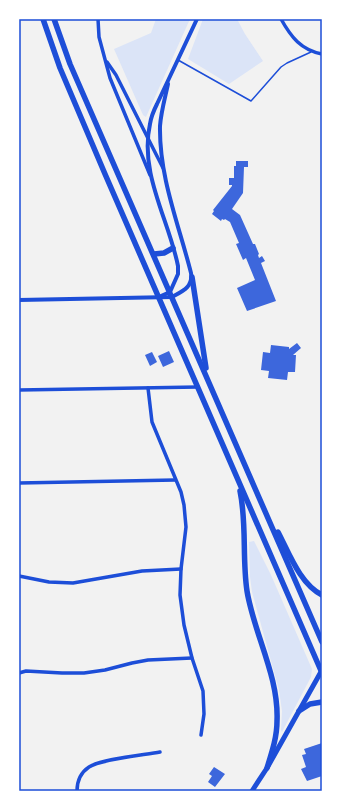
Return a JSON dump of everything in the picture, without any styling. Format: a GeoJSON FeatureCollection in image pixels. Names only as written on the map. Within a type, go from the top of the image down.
{"type":"FeatureCollection","features":[{"type":"Feature","properties":{"kind":"highway"},"geometry":{"type":"LineString","coordinates":[[43,19],[60,68],[322,671]]}},
{"type":"Feature","properties":{"kind":"highway"},"geometry":{"type":"LineString","coordinates":[[54,19],[76,78],[322,642]]}},
{"type":"Feature","properties":{"kind":"highway"},"geometry":{"type":"LineString","coordinates":[[154,254],[164,253],[173,248]]}},
{"type":"Feature","properties":{"kind":"highway"},"geometry":{"type":"LineString","coordinates":[[192,278],[208,378]]}},
{"type":"Feature","properties":{"kind":"highway"},"geometry":{"type":"LineString","coordinates":[[238,479],[244,514],[245,573],[248,596],[272,680],[277,704],[276,737],[267,768]]}},
{"type":"Feature","properties":{"kind":"highway"},"geometry":{"type":"LineString","coordinates":[[259,497],[304,580],[310,587],[322,595]]}},
{"type":"Feature","properties":{"kind":"highway"},"geometry":{"type":"LineString","coordinates":[[299,711],[310,704],[322,702]]}},
{"type":"Feature","properties":{"kind":"main road"},"geometry":{"type":"LineString","coordinates":[[252,791],[267,768],[322,671]]}},
{"type":"Feature","properties":{"kind":"street"},"geometry":{"type":"LineString","coordinates":[[98,19],[100,37],[110,78],[151,178],[178,262],[178,270],[171,294]]}},
{"type":"Feature","properties":{"kind":"street"},"geometry":{"type":"LineString","coordinates":[[151,178],[148,138],[152,117],[197,19]]}},
{"type":"Feature","properties":{"kind":"street"},"geometry":{"type":"LineString","coordinates":[[281,19],[295,41],[311,51],[322,54]]}},
{"type":"Feature","properties":{"kind":"street"},"geometry":{"type":"LineString","coordinates":[[106,61],[116,75],[161,163],[165,174]]}},
{"type":"Feature","properties":{"kind":"street"},"geometry":{"type":"LineString","coordinates":[[19,300],[159,297],[187,288],[190,285],[192,278],[173,211],[165,174],[160,127],[168,84]]}},
{"type":"Feature","properties":{"kind":"street"},"geometry":{"type":"LineString","coordinates":[[19,390],[198,387]]}},
{"type":"Feature","properties":{"kind":"street"},"geometry":{"type":"LineString","coordinates":[[148,388],[152,422],[183,498],[186,518],[180,594],[182,615],[192,658],[204,696],[204,714],[201,735]]}},
{"type":"Feature","properties":{"kind":"street"},"geometry":{"type":"LineString","coordinates":[[19,483],[175,480]]}},
{"type":"Feature","properties":{"kind":"street"},"geometry":{"type":"LineString","coordinates":[[19,576],[49,582],[73,583],[142,571],[181,569]]}},
{"type":"Feature","properties":{"kind":"street"},"geometry":{"type":"LineString","coordinates":[[19,673],[26,671],[84,673],[105,670],[148,660],[192,658]]}},
{"type":"Feature","properties":{"kind":"street"},"geometry":{"type":"LineString","coordinates":[[77,791],[79,778],[90,766],[106,761],[160,752]]}},
{"type":"Feature","properties":{"kind":"lane"},"geometry":{"type":"LineString","coordinates":[[178,60],[251,101],[281,67],[308,54],[311,51]]}},
{"type":"Feature","properties":{"kind":"shaded area"},"geometry":{"type":"Polygon","coordinates":[[[156,19],[190,19],[146,117],[143,115],[114,49],[151,33],[156,19]]]}},
{"type":"Feature","properties":{"kind":"shaded area"},"geometry":{"type":"Polygon","coordinates":[[[203,19],[237,19],[263,61],[229,84],[188,59],[203,19]]]}},
{"type":"Feature","properties":{"kind":"shaded area"},"geometry":{"type":"Polygon","coordinates":[[[254,541],[271,575],[312,669],[311,677],[282,732],[282,711],[279,690],[252,592],[249,542],[254,541]]]}},
{"type":"Feature","properties":{"kind":"building"},"geometry":{"type":"Polygon","coordinates":[[[236,161],[248,161],[248,167],[244,167],[243,193],[232,209],[240,215],[253,244],[255,244],[259,258],[262,256],[265,261],[261,263],[276,301],[247,311],[237,288],[255,280],[246,258],[243,260],[236,244],[239,243],[230,222],[225,219],[222,219],[221,221],[212,214],[214,211],[213,210],[232,186],[229,185],[229,178],[234,178],[234,166],[236,166],[236,161]]]}},
{"type":"Feature","properties":{"kind":"building"},"geometry":{"type":"Polygon","coordinates":[[[297,343],[301,348],[293,355],[296,355],[295,372],[288,372],[287,380],[268,378],[269,371],[261,370],[263,352],[270,353],[271,345],[289,347],[289,349],[297,343]]]}},
{"type":"Feature","properties":{"kind":"building"},"geometry":{"type":"Polygon","coordinates":[[[169,351],[174,362],[163,367],[158,356],[169,351]]]}},
{"type":"Feature","properties":{"kind":"building"},"geometry":{"type":"Polygon","coordinates":[[[152,352],[157,362],[150,366],[145,355],[152,352]]]}},
{"type":"Feature","properties":{"kind":"building"},"geometry":{"type":"Polygon","coordinates":[[[322,743],[322,776],[307,781],[301,769],[306,767],[302,755],[306,754],[304,749],[322,743]]]}},
{"type":"Feature","properties":{"kind":"building"},"geometry":{"type":"Polygon","coordinates":[[[214,767],[225,774],[215,787],[208,782],[212,776],[209,774],[214,767]]]}}]}
